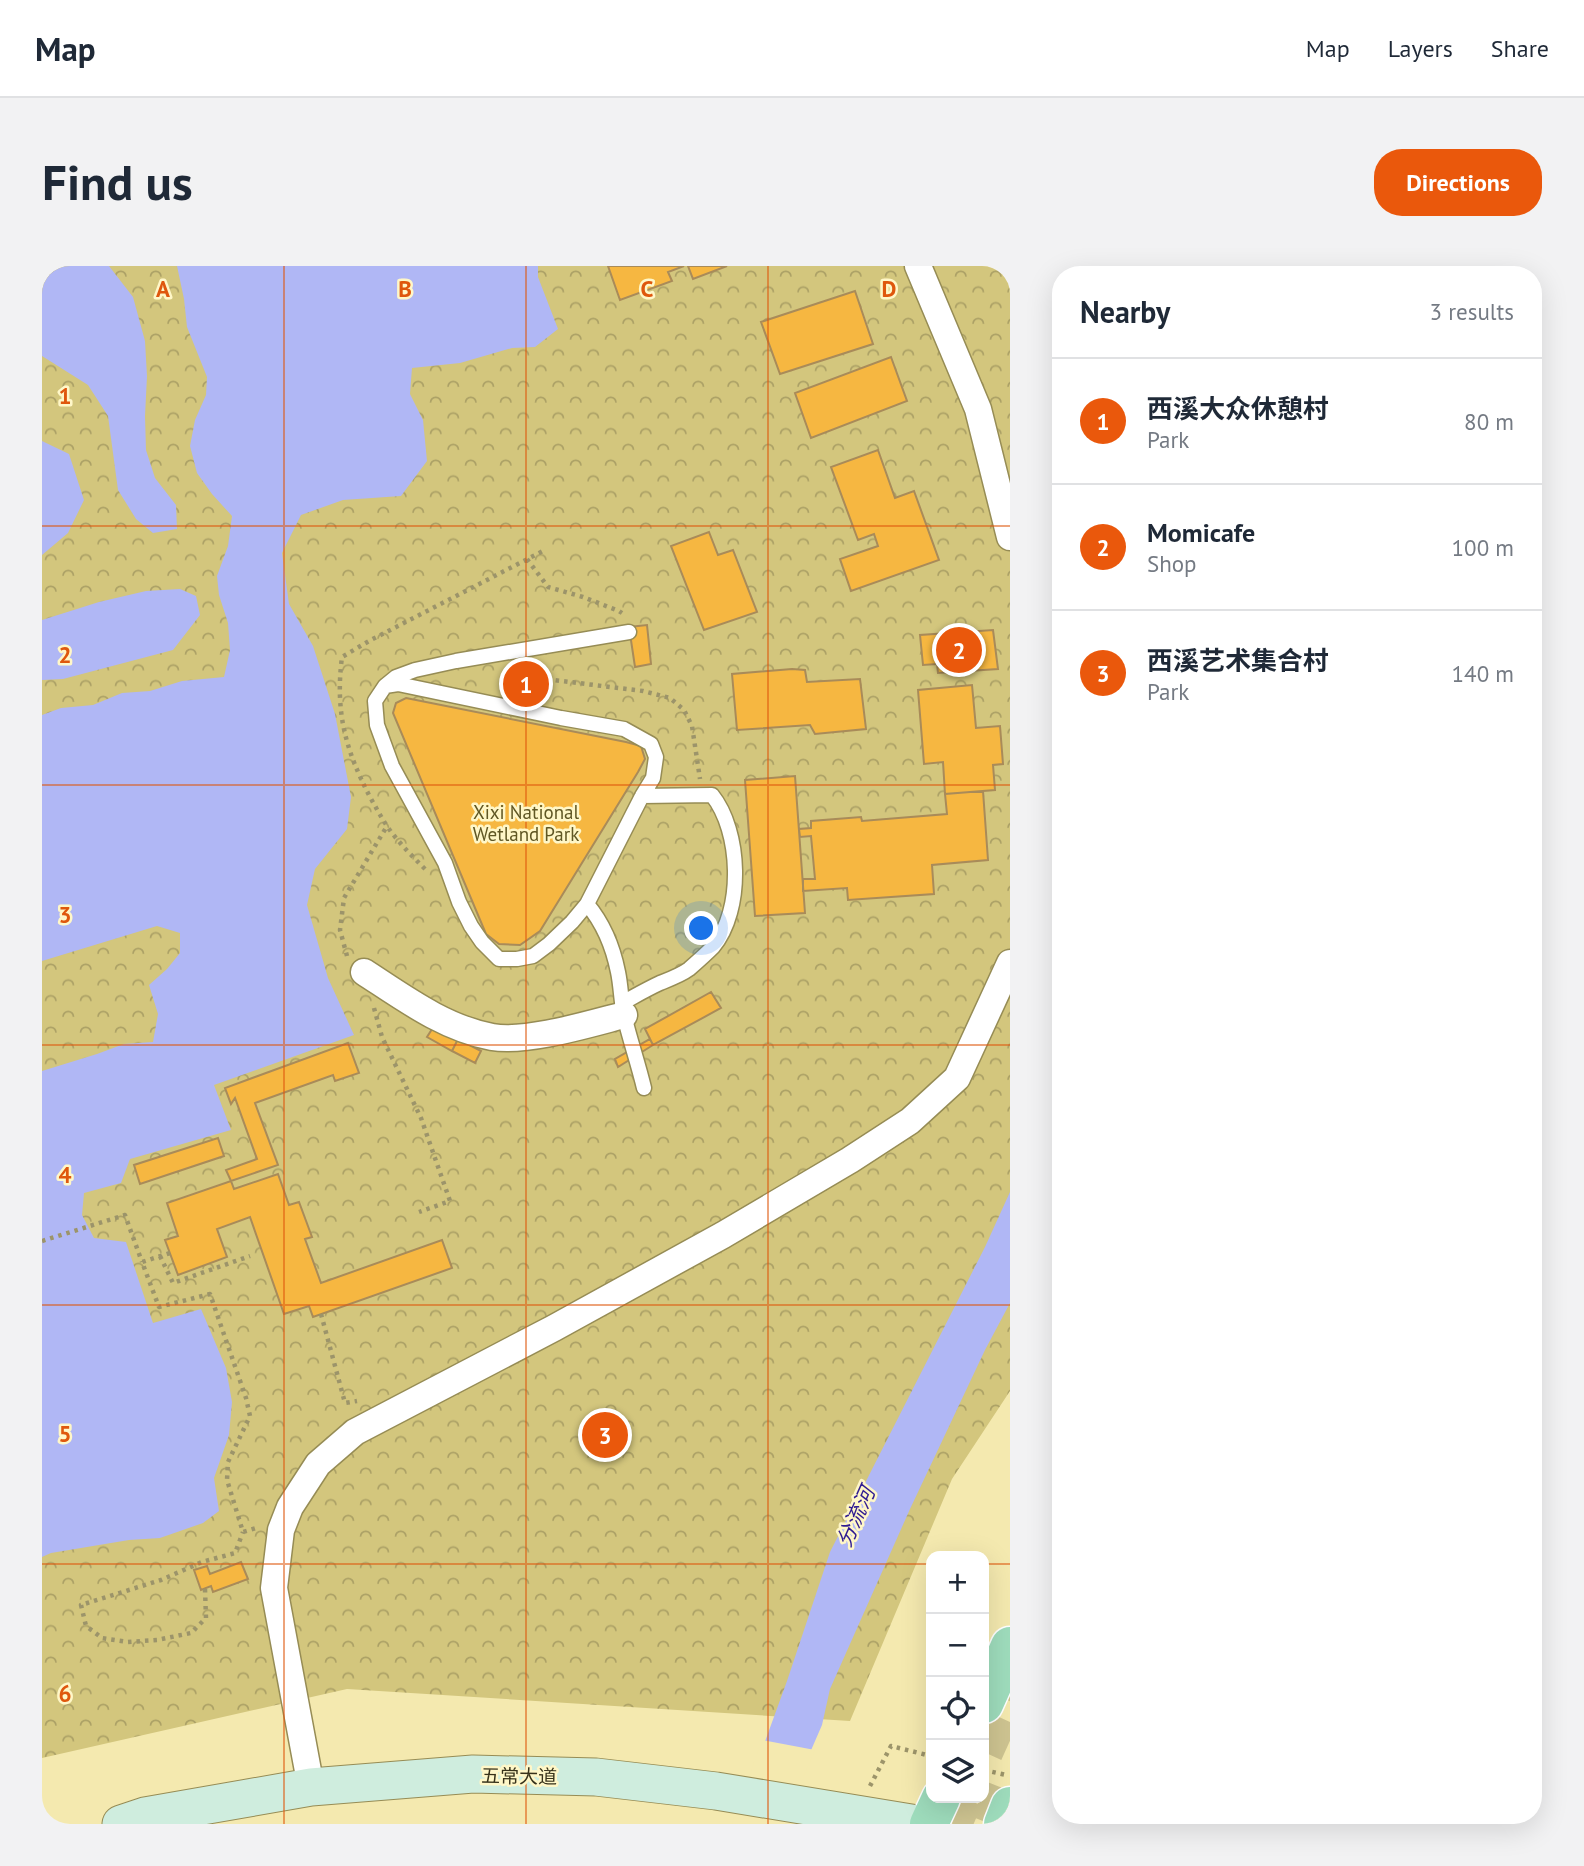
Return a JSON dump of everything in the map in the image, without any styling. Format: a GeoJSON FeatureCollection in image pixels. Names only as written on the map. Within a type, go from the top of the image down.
{"type":"FeatureCollection","features":[{"type":"Feature","properties":{"kind":"main road"},"geometry":{"type":"LineString","coordinates":[[989,1693],[1010,1646]]}},
{"type":"Feature","properties":{"kind":"main road","name":"五常大道"},"geometry":{"type":"LineString","coordinates":[[121,1824],[145,1816],[311,1787],[473,1774],[596,1777],[716,1791],[917,1824]]}},
{"type":"Feature","properties":{"kind":"main road"},"geometry":{"type":"LineString","coordinates":[[929,1824],[939,1803]]}},
{"type":"Feature","properties":{"kind":"main road"},"geometry":{"type":"LineString","coordinates":[[1003,1824],[1010,1806]]}},
{"type":"Feature","properties":{"kind":"street"},"geometry":{"type":"LineString","coordinates":[[920,267],[978,409],[1010,537]]}},
{"type":"Feature","properties":{"kind":"street"},"geometry":{"type":"LineString","coordinates":[[311,1787],[274,1588],[281,1530],[290,1507],[318,1464],[355,1432],[711,1242],[850,1160],[910,1121],[957,1077],[1010,963]]}},
{"type":"Feature","properties":{"kind":"street"},"geometry":{"type":"LineString","coordinates":[[364,972],[459,1028],[495,1037],[532,1036],[623,1009]]}},
{"type":"Feature","properties":{"kind":"lane"},"geometry":{"type":"LineString","coordinates":[[385,686],[398,684],[624,729],[651,744],[656,757],[653,778],[587,904],[557,937],[533,956],[499,959],[482,942],[458,902],[445,863],[392,766],[377,724],[375,701],[385,686],[396,677],[434,666],[628,625]]}},
{"type":"Feature","properties":{"kind":"lane"},"geometry":{"type":"LineString","coordinates":[[623,1009],[687,971],[714,946],[726,923],[734,891],[735,862],[731,831],[720,805],[712,795],[642,796]]}},
{"type":"Feature","properties":{"kind":"lane"},"geometry":{"type":"LineString","coordinates":[[587,904],[599,919],[610,945],[618,971],[632,1049],[644,1088]]}},
{"type":"Feature","properties":{"kind":"path"},"geometry":{"type":"LineString","coordinates":[[429,874],[387,826],[355,767],[341,720],[338,683],[342,657],[543,551]]}},
{"type":"Feature","properties":{"kind":"path"},"geometry":{"type":"LineString","coordinates":[[527,559],[548,587],[619,611],[628,625]]}},
{"type":"Feature","properties":{"kind":"path"},"geometry":{"type":"LineString","coordinates":[[504,674],[643,691],[670,698],[684,710],[692,726],[701,795]]}},
{"type":"Feature","properties":{"kind":"path"},"geometry":{"type":"LineString","coordinates":[[387,826],[344,898],[340,930],[348,959],[364,972],[382,1037],[421,1118],[450,1201],[419,1212]]}},
{"type":"Feature","properties":{"kind":"path"},"geometry":{"type":"LineString","coordinates":[[42,1241],[125,1215],[159,1307],[210,1294],[250,1416],[228,1462],[227,1480],[243,1532],[235,1553],[81,1605],[86,1626],[102,1638],[128,1642],[157,1640],[191,1633],[206,1618],[205,1589]]}},
{"type":"Feature","properties":{"kind":"path"},"geometry":{"type":"LineString","coordinates":[[142,1262],[170,1253]]}},
{"type":"Feature","properties":{"kind":"path"},"geometry":{"type":"LineString","coordinates":[[160,1256],[173,1283],[250,1256]]}},
{"type":"Feature","properties":{"kind":"path"},"geometry":{"type":"LineString","coordinates":[[321,1314],[345,1403],[368,1400]]}},
{"type":"Feature","properties":{"kind":"path"},"geometry":{"type":"LineString","coordinates":[[243,1532],[265,1525],[281,1530]]}},
{"type":"Feature","properties":{"kind":"path"},"geometry":{"type":"LineString","coordinates":[[856,1814],[891,1746],[926,1755]]}},
{"type":"Feature","properties":{"kind":"path"},"geometry":{"type":"LineString","coordinates":[[989,1771],[1010,1776]]}},
{"type":"Feature","properties":{"kind":"green space","name":"Xixi National Wetland Park"},"geometry":{"type":"Polygon","coordinates":[[[42,266],[1010,266],[1010,1391],[952,1479],[850,1721],[347,1689],[42,1758],[42,266]]]}},
{"type":"Feature","properties":{"kind":"water"},"geometry":{"type":"Polygon","coordinates":[[[42,266],[109,266],[133,297],[145,341],[146,450],[155,478],[176,505],[177,529],[153,533],[136,519],[118,490],[108,416],[88,385],[42,356],[42,266]]]}},
{"type":"Feature","properties":{"kind":"water"},"geometry":{"type":"Polygon","coordinates":[[[177,266],[538,266],[538,277],[558,329],[535,347],[512,348],[460,363],[412,368],[410,394],[423,420],[427,461],[401,496],[343,500],[301,515],[282,553],[289,604],[313,646],[335,714],[351,797],[347,829],[315,869],[307,905],[328,978],[354,1035],[214,1085],[231,1130],[130,1159],[121,1183],[84,1193],[82,1215],[94,1238],[126,1242],[153,1323],[201,1309],[226,1368],[232,1402],[229,1435],[214,1478],[219,1511],[203,1523],[160,1538],[129,1540],[51,1553],[42,1557],[42,1071],[124,1044],[153,1042],[158,1014],[149,985],[180,953],[180,933],[157,926],[42,961],[42,715],[61,708],[93,705],[122,693],[150,691],[182,681],[224,677],[230,650],[228,623],[219,595],[217,576],[228,546],[232,516],[197,473],[190,446],[195,420],[206,395],[207,377],[187,327],[177,266]]]}},
{"type":"Feature","properties":{"kind":"water"},"geometry":{"type":"Polygon","coordinates":[[[42,441],[69,454],[84,500],[68,533],[42,555],[42,441]]]}},
{"type":"Feature","properties":{"kind":"water"},"geometry":{"type":"Polygon","coordinates":[[[180,589],[196,596],[200,615],[173,650],[63,679],[42,680],[42,620],[146,591],[180,589]]]}},
{"type":"Feature","properties":{"kind":"water","name":"分流河"},"geometry":{"type":"Polygon","coordinates":[[[1010,1192],[1010,1303],[910,1509],[830,1689],[822,1725],[779,1824],[735,1824],[830,1552],[985,1247],[1010,1192]]]}},
{"type":"Feature","properties":{"kind":"pier"},"geometry":{"type":"Polygon","coordinates":[[[762,1740],[815,1750],[783,1824],[732,1824],[762,1740]]]}},
{"type":"Feature","properties":{"kind":"building"},"geometry":{"type":"Polygon","coordinates":[[[608,266],[684,266],[668,272],[672,281],[620,300],[608,266]]]}},
{"type":"Feature","properties":{"kind":"building"},"geometry":{"type":"Polygon","coordinates":[[[688,266],[727,266],[693,279],[688,266]]]}},
{"type":"Feature","properties":{"kind":"building"},"geometry":{"type":"Polygon","coordinates":[[[855,291],[873,344],[780,374],[761,322],[855,291]]]}},
{"type":"Feature","properties":{"kind":"building"},"geometry":{"type":"Polygon","coordinates":[[[891,357],[907,401],[811,438],[795,393],[891,357]]]}},
{"type":"Feature","properties":{"kind":"building"},"geometry":{"type":"Polygon","coordinates":[[[878,450],[895,498],[914,491],[939,560],[851,591],[840,559],[878,546],[874,534],[858,540],[831,467],[878,450]]]}},
{"type":"Feature","properties":{"kind":"building"},"geometry":{"type":"Polygon","coordinates":[[[709,532],[718,555],[733,550],[757,612],[704,630],[671,546],[709,532]]]}},
{"type":"Feature","properties":{"kind":"building"},"geometry":{"type":"Polygon","coordinates":[[[647,625],[651,664],[635,667],[629,627],[647,625]]]}},
{"type":"Feature","properties":{"kind":"building"},"geometry":{"type":"Polygon","coordinates":[[[993,630],[998,669],[938,673],[937,664],[923,665],[920,635],[993,630]]]}},
{"type":"Feature","properties":{"kind":"building"},"geometry":{"type":"Polygon","coordinates":[[[805,670],[807,682],[860,679],[866,729],[815,734],[810,725],[737,730],[732,674],[805,670]]]}},
{"type":"Feature","properties":{"kind":"building"},"geometry":{"type":"Polygon","coordinates":[[[972,685],[976,728],[1000,726],[1003,764],[993,765],[995,790],[945,794],[943,762],[924,764],[918,690],[972,685]]]}},
{"type":"Feature","properties":{"kind":"building"},"geometry":{"type":"Polygon","coordinates":[[[406,698],[641,746],[645,759],[638,772],[540,931],[520,945],[499,944],[486,934],[393,713],[396,703],[406,698]]]}},
{"type":"Feature","properties":{"kind":"building"},"geometry":{"type":"Polygon","coordinates":[[[795,776],[805,913],[755,916],[745,780],[795,776]]]}},
{"type":"Feature","properties":{"kind":"building"},"geometry":{"type":"Polygon","coordinates":[[[983,791],[988,860],[932,865],[934,894],[848,900],[847,888],[803,891],[803,879],[815,879],[811,836],[800,837],[799,829],[811,828],[811,821],[861,817],[862,821],[947,814],[945,794],[983,791]]]}},
{"type":"Feature","properties":{"kind":"building"},"geometry":{"type":"Polygon","coordinates":[[[711,992],[721,1008],[653,1045],[645,1029],[711,992]]]}},
{"type":"Feature","properties":{"kind":"building"},"geometry":{"type":"Polygon","coordinates":[[[434,1026],[458,1039],[452,1051],[427,1037],[434,1026]]]}},
{"type":"Feature","properties":{"kind":"building"},"geometry":{"type":"Polygon","coordinates":[[[458,1039],[481,1051],[475,1063],[452,1051],[458,1039]]]}},
{"type":"Feature","properties":{"kind":"building"},"geometry":{"type":"Polygon","coordinates":[[[650,1039],[653,1045],[618,1067],[615,1059],[650,1039]]]}},
{"type":"Feature","properties":{"kind":"building"},"geometry":{"type":"Polygon","coordinates":[[[348,1043],[359,1073],[335,1081],[333,1075],[255,1103],[278,1165],[231,1181],[226,1170],[257,1159],[235,1098],[231,1104],[225,1088],[348,1043]]]}},
{"type":"Feature","properties":{"kind":"building"},"geometry":{"type":"Polygon","coordinates":[[[218,1138],[224,1156],[140,1184],[134,1165],[218,1138]]]}},
{"type":"Feature","properties":{"kind":"building"},"geometry":{"type":"Polygon","coordinates":[[[278,1174],[289,1205],[299,1202],[312,1237],[305,1239],[321,1283],[442,1240],[452,1268],[313,1317],[309,1306],[284,1314],[250,1217],[217,1229],[227,1257],[178,1275],[165,1240],[178,1236],[167,1203],[231,1181],[234,1189],[278,1174]]]}},
{"type":"Feature","properties":{"kind":"building"},"geometry":{"type":"Polygon","coordinates":[[[241,1562],[248,1579],[213,1592],[211,1586],[201,1590],[194,1570],[207,1566],[210,1574],[241,1562]]]}},
{"type":"Feature","properties":{"kind":"tunnel"},"geometry":{"type":"LineString","coordinates":[[989,1741],[1010,1695]]}},
{"type":"Feature","properties":{"kind":"tunnel"},"geometry":{"type":"LineString","coordinates":[[990,1824],[1010,1775]]}},
{"type":"Feature","properties":{"kind":"tunnel"},"geometry":{"type":"LineString","coordinates":[[953,1824],[962,1803]]}},
{"type":"Feature","properties":{"kind":"place","name":"Momicafe"},"geometry":{"type":"Point","coordinates":[959,650]}},
{"type":"Feature","properties":{"kind":"place","name":"西溪大众休憩村"},"geometry":{"type":"Point","coordinates":[526,684]}},
{"type":"Feature","properties":{"kind":"place","name":"西溪艺术集合村"},"geometry":{"type":"Point","coordinates":[605,1435]}}]}
